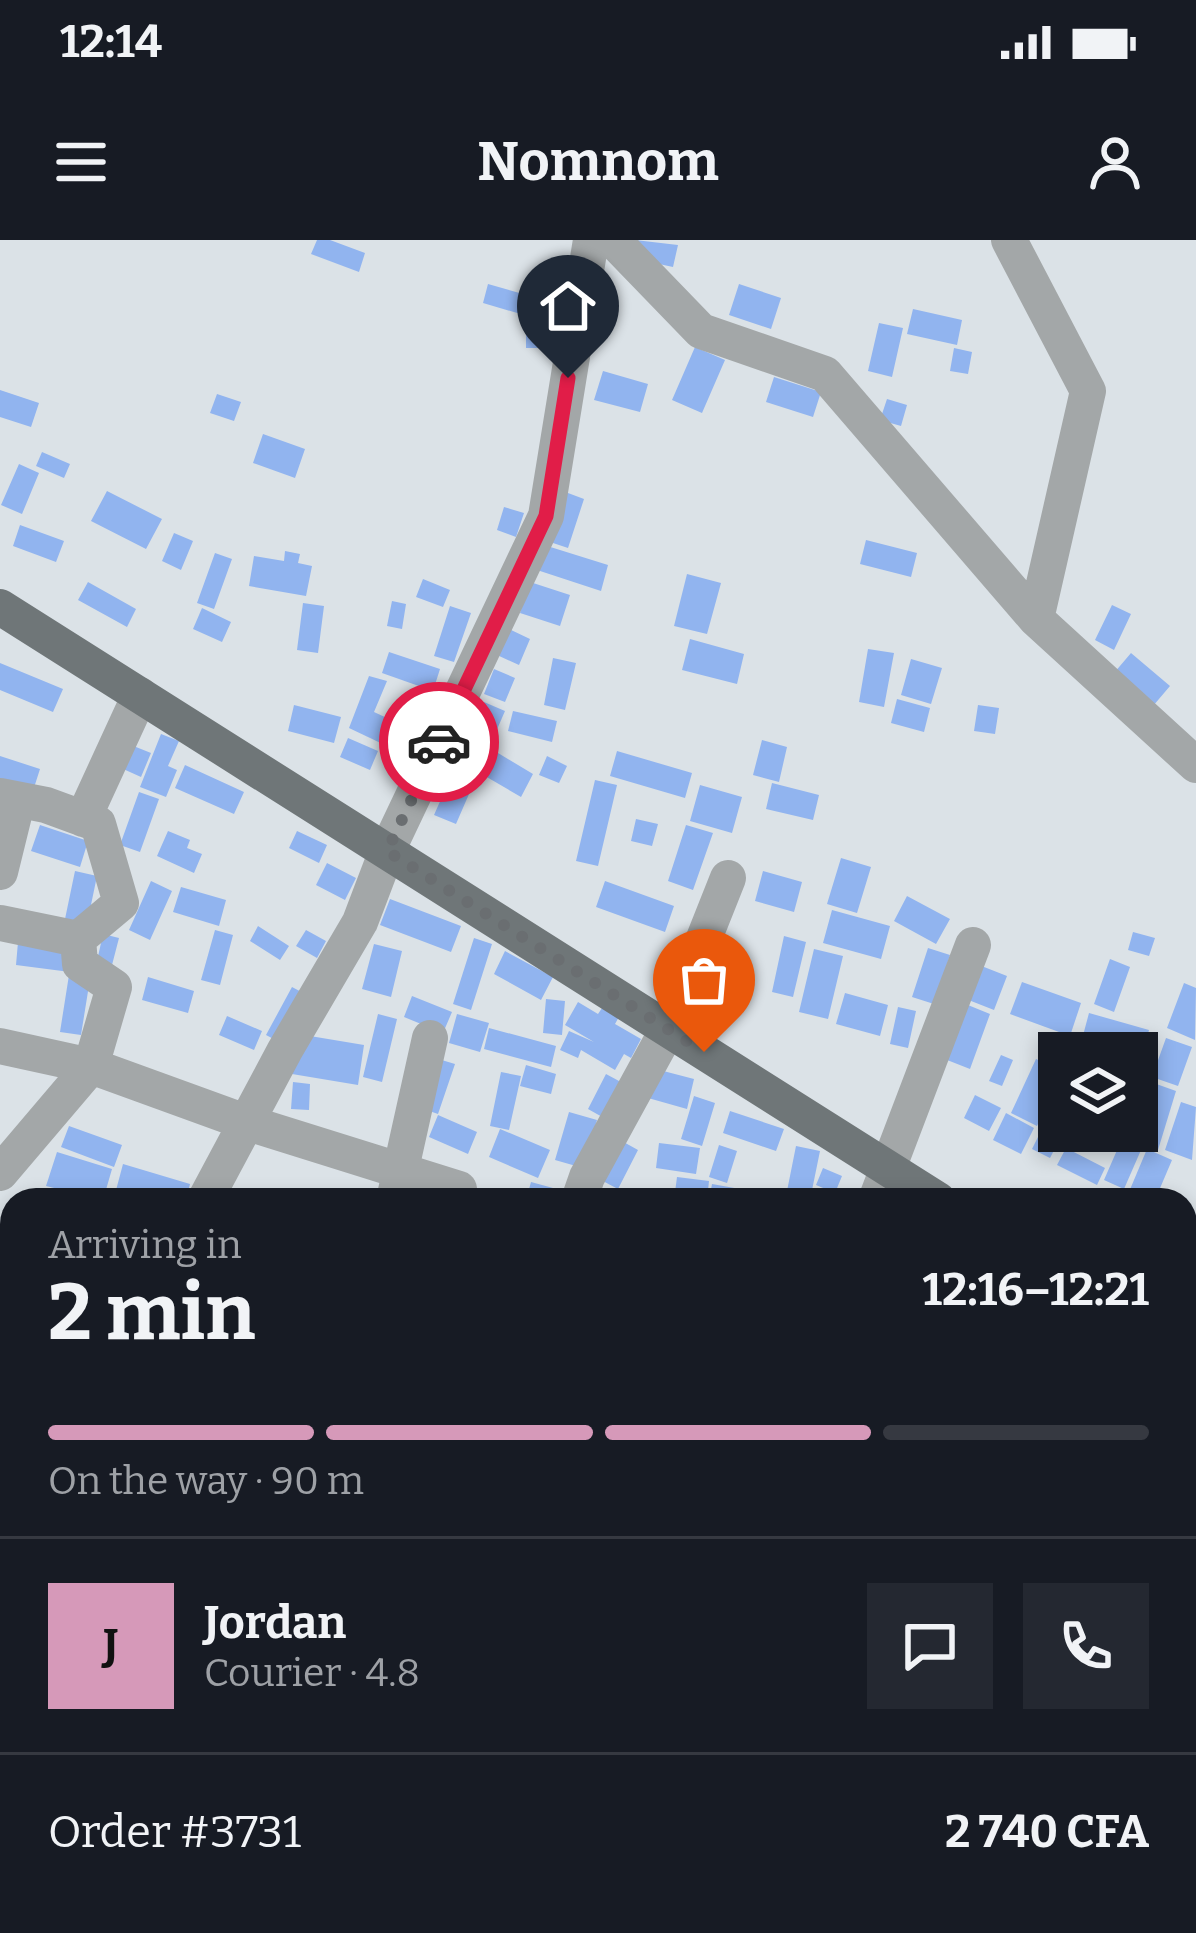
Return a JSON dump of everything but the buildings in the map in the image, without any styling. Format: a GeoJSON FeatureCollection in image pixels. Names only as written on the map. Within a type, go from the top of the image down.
{"type":"FeatureCollection","features":[{"type":"Feature","properties":{"kind":"main road"},"geometry":{"type":"LineString","coordinates":[[0,607],[668,1029],[882,1184]]}},
{"type":"Feature","properties":{"kind":"street"},"geometry":{"type":"LineString","coordinates":[[212,1188],[360,922],[387,851],[546,516],[591,240]]}},
{"type":"Feature","properties":{"kind":"street"},"geometry":{"type":"LineString","coordinates":[[613,240],[701,331],[825,374],[1036,619],[1196,765]]}},
{"type":"Feature","properties":{"kind":"street"},"geometry":{"type":"LineString","coordinates":[[1009,240],[1088,391],[1036,619]]}},
{"type":"Feature","properties":{"kind":"street"},"geometry":{"type":"LineString","coordinates":[[83,819],[140,695]]}},
{"type":"Feature","properties":{"kind":"street"},"geometry":{"type":"LineString","coordinates":[[0,872],[9,799],[98,824],[122,903],[78,939]]}},
{"type":"Feature","properties":{"kind":"street"},"geometry":{"type":"LineString","coordinates":[[583,1188],[668,1029],[728,878]]}},
{"type":"Feature","properties":{"kind":"street"},"geometry":{"type":"LineString","coordinates":[[0,923],[78,939]]}},
{"type":"Feature","properties":{"kind":"street"},"geometry":{"type":"LineString","coordinates":[[0,1172],[91,1066],[114,986],[80,964],[78,939]]}},
{"type":"Feature","properties":{"kind":"street"},"geometry":{"type":"LineString","coordinates":[[882,1184],[973,945]]}},
{"type":"Feature","properties":{"kind":"street"},"geometry":{"type":"LineString","coordinates":[[397,1186],[430,1038]]}},
{"type":"Feature","properties":{"kind":"street"},"geometry":{"type":"LineString","coordinates":[[0,1046],[91,1066],[248,1123],[397,1186],[438,1188]]}},
{"type":"Feature","properties":{"kind":"way so far"},"geometry":{"type":"LineString","coordinates":[[439,742],[387,851],[704,1052]]}},
{"type":"Feature","properties":{"kind":"route"},"geometry":{"type":"LineString","coordinates":[[439,742],[546,516],[568,378]]}}]}
